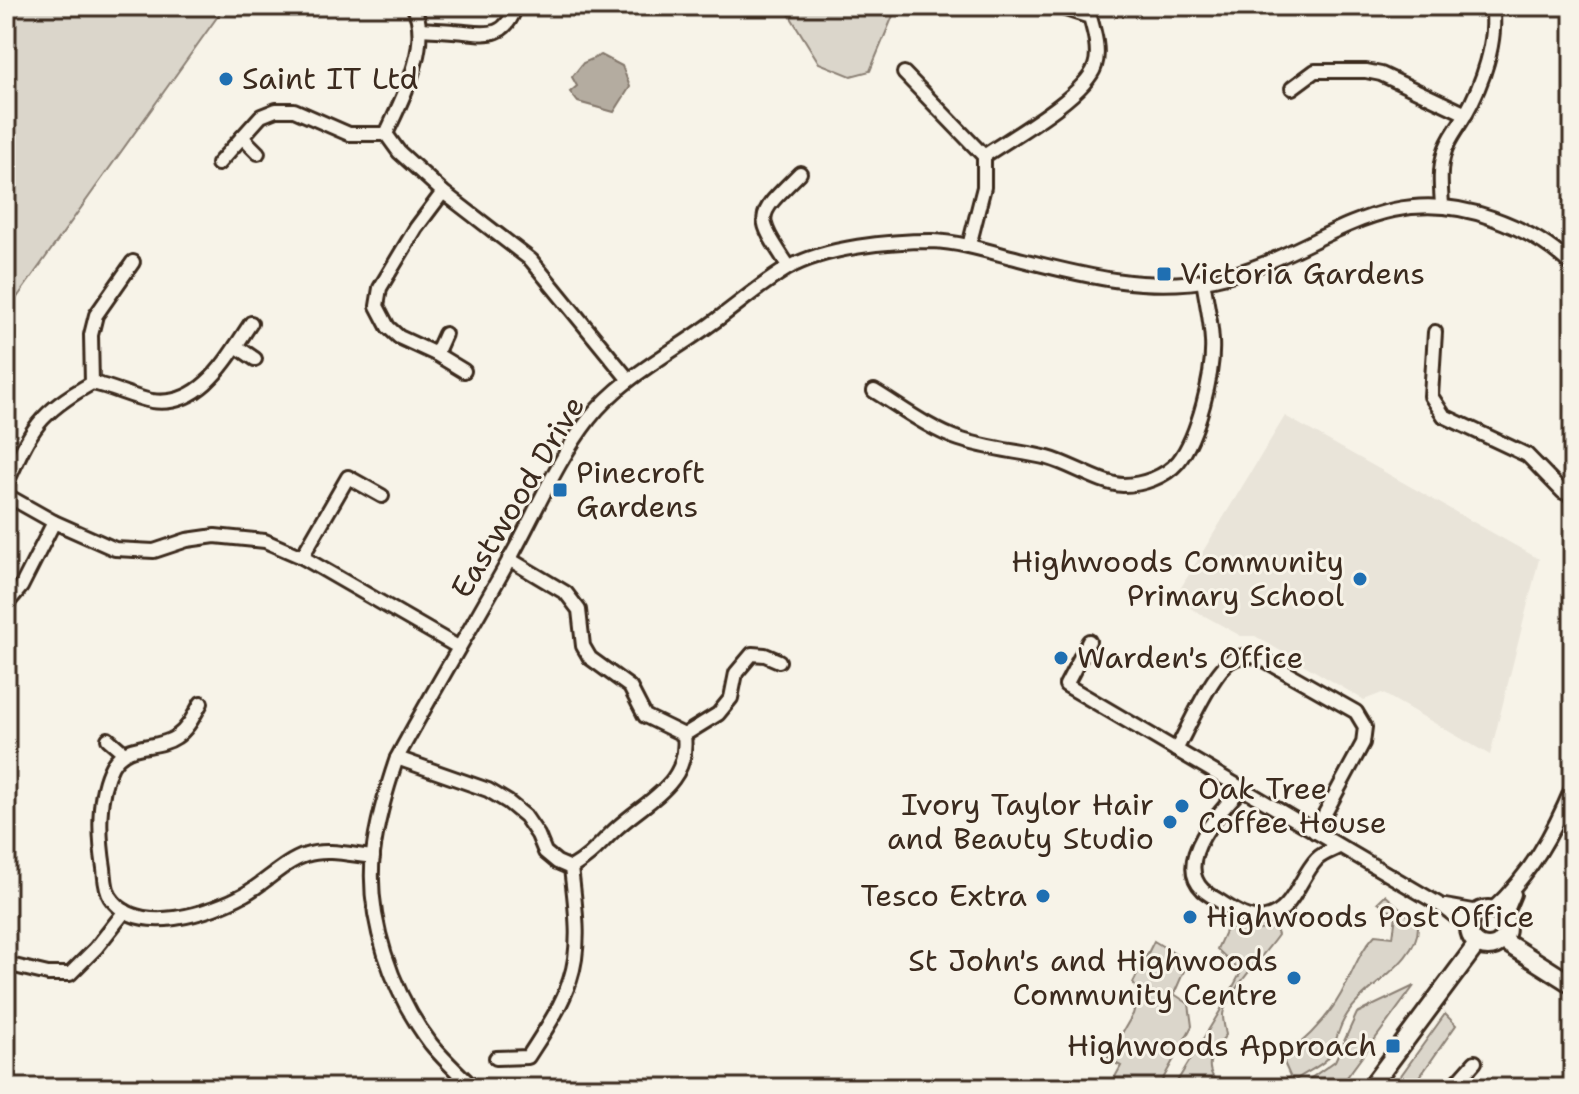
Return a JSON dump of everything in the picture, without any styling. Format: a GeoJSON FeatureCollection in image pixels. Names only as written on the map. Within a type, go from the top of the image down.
{"type":"FeatureCollection","features":[{"type":"Feature","properties":{"kind":"street"},"geometry":{"type":"LineString","coordinates":[[386,134],[407,89],[421,29],[413,6]]}},
{"type":"Feature","properties":{"kind":"street"},"geometry":{"type":"LineString","coordinates":[[421,29],[483,35],[496,33],[510,22],[516,6]]}},
{"type":"Feature","properties":{"kind":"street"},"geometry":{"type":"LineString","coordinates":[[1056,6],[1090,17]]}},
{"type":"Feature","properties":{"kind":"street"},"geometry":{"type":"LineString","coordinates":[[1090,17],[1099,6]]}},
{"type":"Feature","properties":{"kind":"street"},"geometry":{"type":"LineString","coordinates":[[1442,205],[1444,153],[1466,114],[1490,50],[1494,19],[1492,6]]}},
{"type":"Feature","properties":{"kind":"street"},"geometry":{"type":"LineString","coordinates":[[984,156],[1085,86],[1096,64],[1096,37],[1090,17]]}},
{"type":"Feature","properties":{"kind":"street"},"geometry":{"type":"LineString","coordinates":[[1292,88],[1315,71],[1366,71],[1381,74],[1466,114]]}},
{"type":"Feature","properties":{"kind":"street"},"geometry":{"type":"LineString","coordinates":[[904,73],[921,98],[984,156],[984,187],[969,246]]}},
{"type":"Feature","properties":{"kind":"street"},"geometry":{"type":"LineString","coordinates":[[218,164],[261,116],[276,110],[294,110],[349,134],[386,134]]}},
{"type":"Feature","properties":{"kind":"street"},"geometry":{"type":"LineString","coordinates":[[386,134],[399,152],[443,192],[531,260],[629,380]]}},
{"type":"Feature","properties":{"kind":"street"},"geometry":{"type":"LineString","coordinates":[[242,137],[258,153]]}},
{"type":"Feature","properties":{"kind":"street"},"geometry":{"type":"LineString","coordinates":[[789,267],[765,230],[764,216],[767,206],[800,173]]}},
{"type":"Feature","properties":{"kind":"street"},"geometry":{"type":"LineString","coordinates":[[443,192],[416,228],[380,288],[377,306],[388,327],[399,337],[464,371]]}},
{"type":"Feature","properties":{"kind":"street","name":"Eastwood Drive"},"geometry":{"type":"LineString","coordinates":[[474,1088],[430,1043],[391,971],[377,920],[373,857],[382,804],[397,758],[590,418],[629,380],[789,267],[841,250],[880,243],[938,241],[1090,277],[1156,285],[1240,272],[1266,263],[1361,217],[1392,209],[1442,205],[1485,215],[1515,227],[1541,240],[1573,267]]}},
{"type":"Feature","properties":{"kind":"street"},"geometry":{"type":"LineString","coordinates":[[92,383],[91,335],[96,315],[133,262]]}},
{"type":"Feature","properties":{"kind":"street"},"geometry":{"type":"LineString","coordinates":[[874,391],[955,438],[1049,459],[1119,485],[1140,484],[1162,475],[1176,464],[1187,449],[1207,391],[1212,341],[1203,280]]}},
{"type":"Feature","properties":{"kind":"street"},"geometry":{"type":"LineString","coordinates":[[6,485],[26,440],[41,418],[64,398],[92,383],[155,401],[178,400],[207,383],[251,323]]}},
{"type":"Feature","properties":{"kind":"street"},"geometry":{"type":"LineString","coordinates":[[1435,332],[1431,396],[1444,416],[1527,455],[1563,492],[1573,496]]}},
{"type":"Feature","properties":{"kind":"street"},"geometry":{"type":"LineString","coordinates":[[436,354],[445,334]]}},
{"type":"Feature","properties":{"kind":"street"},"geometry":{"type":"LineString","coordinates":[[236,346],[255,359]]}},
{"type":"Feature","properties":{"kind":"street"},"geometry":{"type":"LineString","coordinates":[[302,557],[348,477],[382,496]]}},
{"type":"Feature","properties":{"kind":"street"},"geometry":{"type":"LineString","coordinates":[[6,495],[54,522],[115,549],[154,551],[187,540],[215,536],[265,541],[302,557],[458,647]]}},
{"type":"Feature","properties":{"kind":"street"},"geometry":{"type":"LineString","coordinates":[[6,605],[21,587],[54,522]]}},
{"type":"Feature","properties":{"kind":"street"},"geometry":{"type":"LineString","coordinates":[[509,559],[566,593],[579,610],[583,646],[590,658],[630,687],[645,716],[684,735]]}},
{"type":"Feature","properties":{"kind":"street"},"geometry":{"type":"LineString","coordinates":[[1089,641],[1066,685],[1442,906],[1469,927]]}},
{"type":"Feature","properties":{"kind":"street"},"geometry":{"type":"LineString","coordinates":[[684,735],[718,714],[731,698],[736,673],[752,654],[779,661]]}},
{"type":"Feature","properties":{"kind":"street"},"geometry":{"type":"LineString","coordinates":[[1176,750],[1217,677],[1230,661],[1245,655],[1259,657],[1356,712],[1365,727],[1363,743],[1315,832]]}},
{"type":"Feature","properties":{"kind":"street"},"geometry":{"type":"LineString","coordinates":[[201,703],[195,727],[175,738],[123,752],[113,764],[106,782],[100,848],[108,894],[125,911],[143,919],[203,914],[248,893],[304,855],[320,852],[373,857]]}},
{"type":"Feature","properties":{"kind":"street"},"geometry":{"type":"LineString","coordinates":[[571,868],[592,855],[618,827],[654,799],[677,775],[686,753],[684,735]]}},
{"type":"Feature","properties":{"kind":"street"},"geometry":{"type":"LineString","coordinates":[[108,739],[123,752]]}},
{"type":"Feature","properties":{"kind":"street"},"geometry":{"type":"LineString","coordinates":[[397,758],[488,790],[508,802],[525,816],[545,852],[571,868]]}},
{"type":"Feature","properties":{"kind":"street"},"geometry":{"type":"LineString","coordinates":[[1442,906],[1492,913],[1507,925],[1502,940],[1488,947],[1477,944],[1469,927],[1472,918],[1492,913],[1517,887],[1553,832],[1573,786]]}},
{"type":"Feature","properties":{"kind":"street"},"geometry":{"type":"LineString","coordinates":[[1241,789],[1223,807],[1195,855],[1194,873],[1201,889],[1224,904],[1253,918],[1264,919],[1280,912],[1316,860],[1339,847]]}},
{"type":"Feature","properties":{"kind":"street"},"geometry":{"type":"LineString","coordinates":[[496,1058],[528,1057],[552,1020],[571,979],[576,920],[571,868]]}},
{"type":"Feature","properties":{"kind":"street"},"geometry":{"type":"LineString","coordinates":[[6,964],[48,974],[70,974],[96,948],[125,911]]}},
{"type":"Feature","properties":{"kind":"street"},"geometry":{"type":"LineString","coordinates":[[1502,940],[1573,985]]}},
{"type":"Feature","properties":{"kind":"street"},"geometry":{"type":"LineString","coordinates":[[1370,1088],[1477,944]]}},
{"type":"Feature","properties":{"kind":"street"},"geometry":{"type":"LineString","coordinates":[[1452,1088],[1475,1062]]}},
{"type":"Feature","properties":{"kind":"shaded area"},"geometry":{"type":"Polygon","coordinates":[[[6,6],[225,6],[6,313],[6,6]]]}},
{"type":"Feature","properties":{"kind":"shaded area"},"geometry":{"type":"Polygon","coordinates":[[[784,6],[897,6],[870,71],[851,76],[819,63],[784,6]]]}},
{"type":"Feature","properties":{"kind":"shaded area"},"geometry":{"type":"Polygon","coordinates":[[[601,55],[622,66],[630,87],[614,112],[578,102],[570,92],[577,86],[572,77],[583,63],[601,55]]]}},
{"type":"Feature","properties":{"kind":"shaded area","name":"Highwoods Community Primary School"},"geometry":{"type":"Polygon","coordinates":[[[1285,416],[1539,559],[1490,755],[1382,693],[1364,700],[1255,636],[1241,636],[1174,599],[1285,416]]]}},
{"type":"Feature","properties":{"kind":"shaded area"},"geometry":{"type":"Polygon","coordinates":[[[1385,895],[1418,924],[1412,947],[1356,1003],[1343,1022],[1327,1059],[1287,1088],[1263,1088],[1271,1080],[1284,1085],[1290,1076],[1282,1058],[1307,1037],[1329,1012],[1375,935],[1393,937],[1396,915],[1378,902],[1385,895]]]}},
{"type":"Feature","properties":{"kind":"shaded area"},"geometry":{"type":"Polygon","coordinates":[[[1236,926],[1255,930],[1276,929],[1278,935],[1225,1007],[1226,1035],[1212,1055],[1210,1068],[1217,1082],[1225,1088],[1173,1088],[1241,972],[1217,949],[1226,929],[1236,926]]]}},
{"type":"Feature","properties":{"kind":"shaded area"},"geometry":{"type":"Polygon","coordinates":[[[1154,941],[1188,962],[1174,994],[1189,1004],[1192,1026],[1158,1088],[1115,1088],[1110,1086],[1121,1066],[1107,1059],[1133,1014],[1139,993],[1133,983],[1154,941]]]}},
{"type":"Feature","properties":{"kind":"shaded area"},"geometry":{"type":"Polygon","coordinates":[[[1414,986],[1339,1088],[1297,1088],[1335,1061],[1357,1013],[1414,986]]]}},
{"type":"Feature","properties":{"kind":"shaded area"},"geometry":{"type":"Polygon","coordinates":[[[1445,1014],[1456,1025],[1412,1088],[1392,1088],[1445,1014]]]}},
{"type":"Feature","properties":{"kind":"place","name":"Saint IT Ltd"},"geometry":{"type":"Point","coordinates":[226,79]}},
{"type":"Feature","properties":{"kind":"place","name":"Victoria Gardens"},"geometry":{"type":"Point","coordinates":[1164,274]}},
{"type":"Feature","properties":{"kind":"place","name":"Pinecroft Gardens"},"geometry":{"type":"Point","coordinates":[560,490]}},
{"type":"Feature","properties":{"kind":"place","name":"Highwoods Community Primary School"},"geometry":{"type":"Point","coordinates":[1360,579]}},
{"type":"Feature","properties":{"kind":"place","name":"Warden's Office"},"geometry":{"type":"Point","coordinates":[1061,658]}},
{"type":"Feature","properties":{"kind":"place","name":"Oak Tree Coffee House"},"geometry":{"type":"Point","coordinates":[1182,806]}},
{"type":"Feature","properties":{"kind":"place","name":"Ivory Taylor Hair and Beauty Studio"},"geometry":{"type":"Point","coordinates":[1170,822]}},
{"type":"Feature","properties":{"kind":"place","name":"Tesco Extra"},"geometry":{"type":"Point","coordinates":[1043,896]}},
{"type":"Feature","properties":{"kind":"place","name":"Highwoods Post Office"},"geometry":{"type":"Point","coordinates":[1190,917]}},
{"type":"Feature","properties":{"kind":"place","name":"St John's and Highwoods Community Centre"},"geometry":{"type":"Point","coordinates":[1294,978]}},
{"type":"Feature","properties":{"kind":"place","name":"Highwoods Approach"},"geometry":{"type":"Point","coordinates":[1393,1046]}}]}
